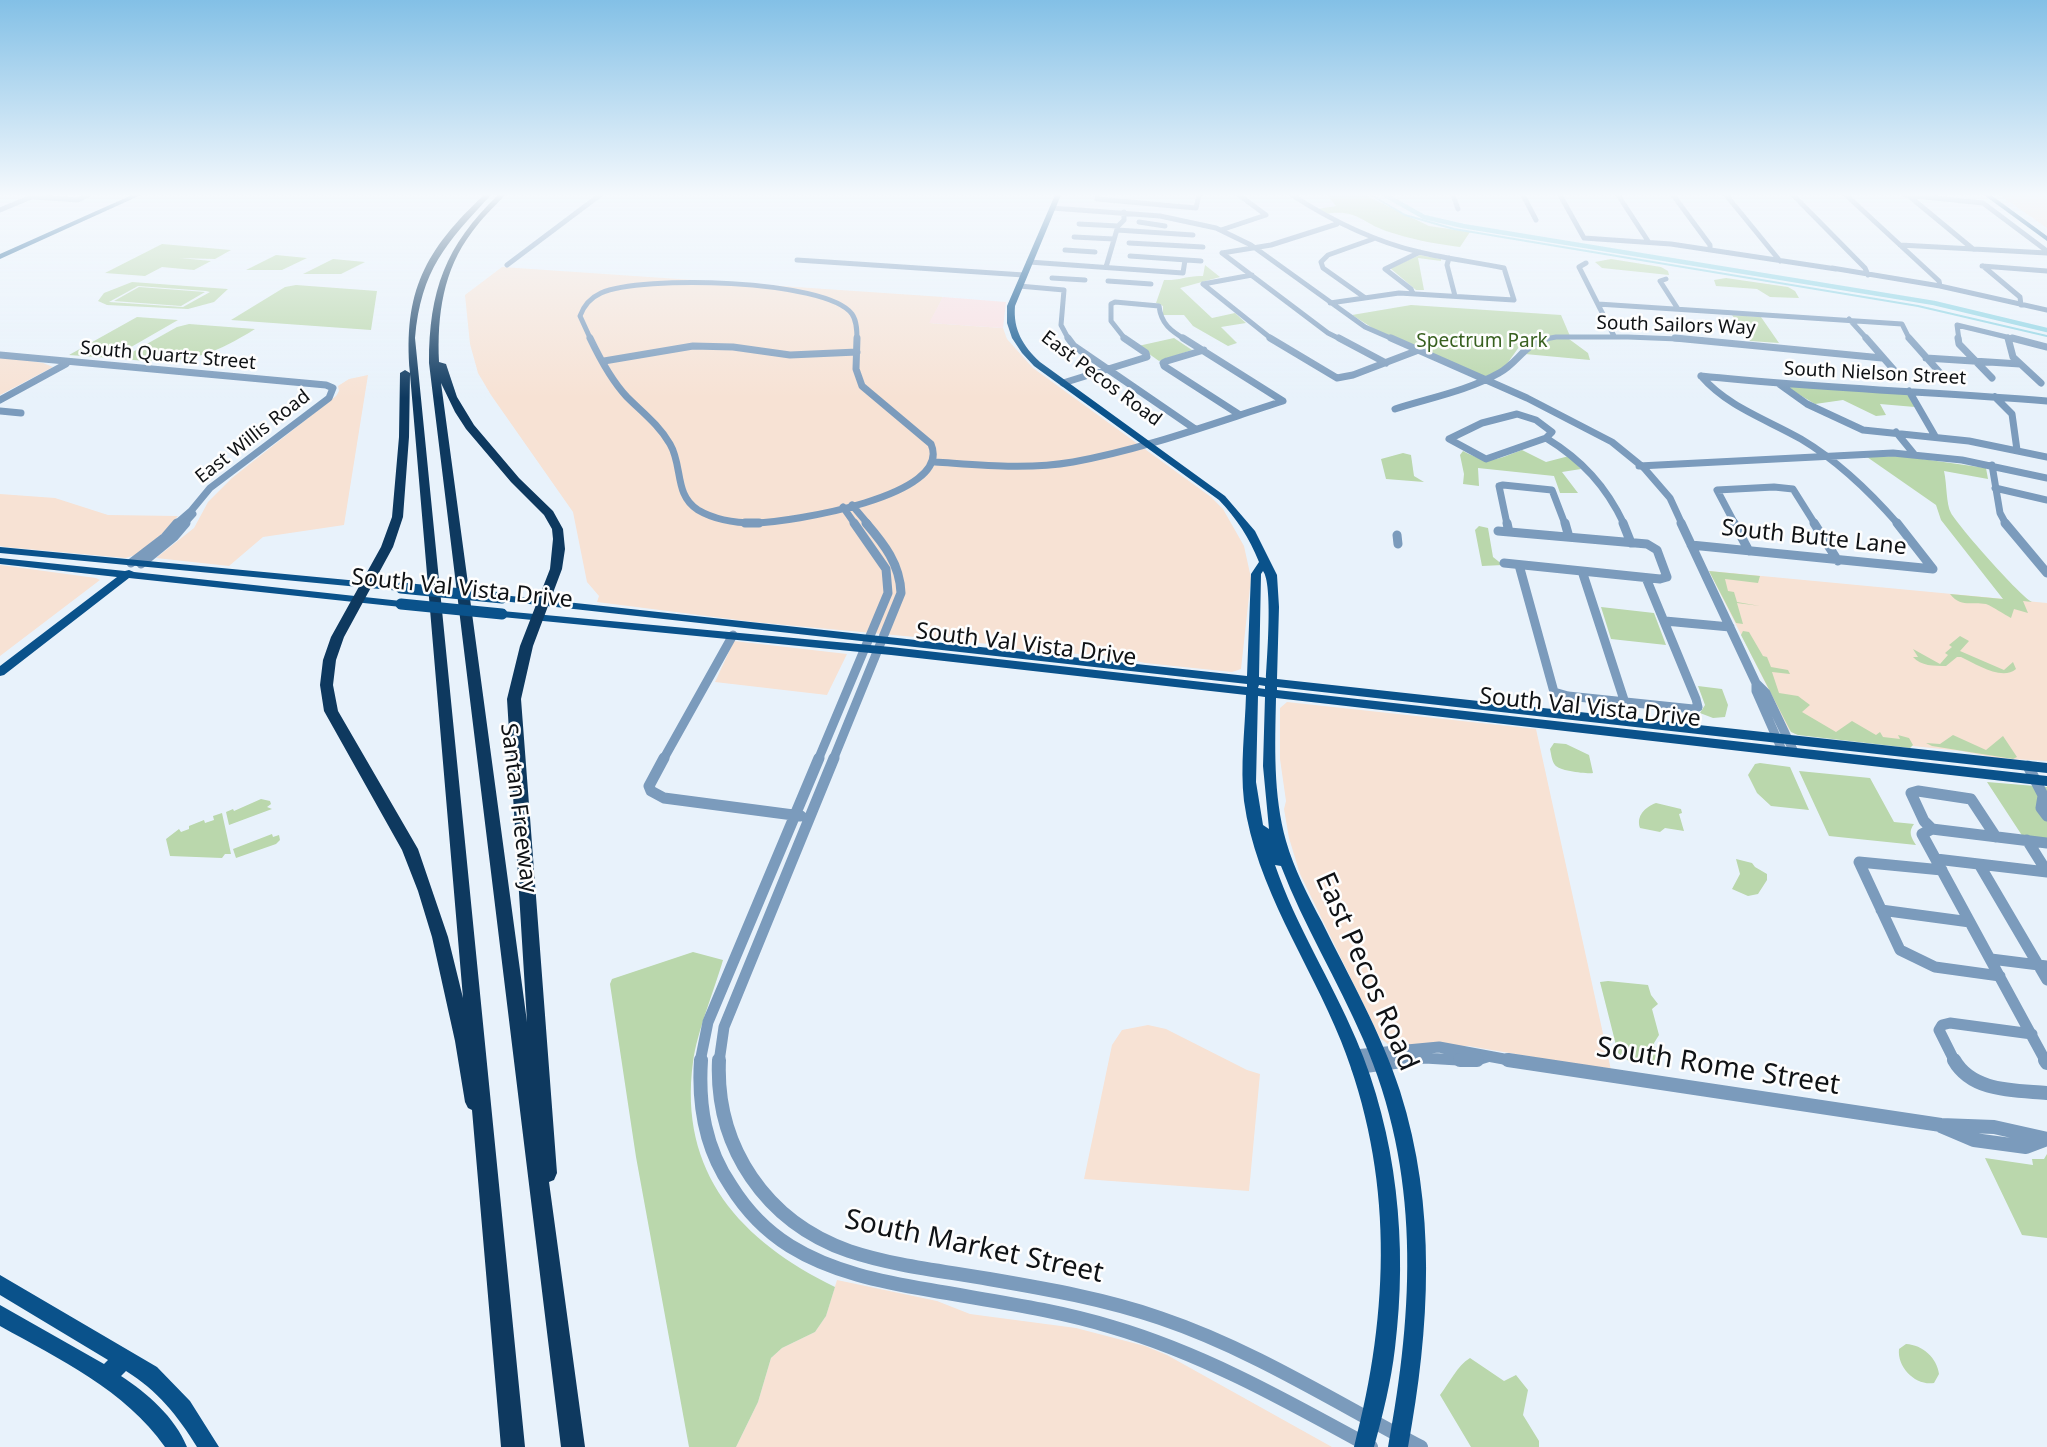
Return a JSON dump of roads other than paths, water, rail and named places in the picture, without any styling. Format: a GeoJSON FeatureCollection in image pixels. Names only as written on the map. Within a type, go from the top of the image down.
{"type":"FeatureCollection","features":[{"type":"Feature","properties":{"kind":"highway"},"geometry":{"type":"LineString","coordinates":[[432,263],[414,300],[411,338],[513,1447]]}},
{"type":"Feature","properties":{"kind":"highway","name":"Santan Freeway"},"geometry":{"type":"LineString","coordinates":[[449,263],[441,278],[433,347],[573,1447]]}},
{"type":"Feature","properties":{"kind":"highway"},"geometry":{"type":"LineString","coordinates":[[411,338],[405,348],[405,425],[398,516],[387,547],[331,646],[326,671],[326,695],[331,711],[410,849],[426,891],[440,937],[464,1041],[472,1096],[485,1130]]}},
{"type":"Feature","properties":{"kind":"highway"},"geometry":{"type":"LineString","coordinates":[[433,347],[439,355],[442,371],[460,413],[473,432],[519,483],[547,509],[559,536],[558,561],[520,667],[514,717],[547,1146],[548,1241]]}},
{"type":"Feature","properties":{"kind":"main road","name":"East Pecos Road"},"geometry":{"type":"LineString","coordinates":[[1029,263],[1010,313],[1014,334],[1034,361],[1207,486],[1230,506],[1253,538],[1263,563],[1272,575],[1271,789],[1276,829],[1301,898],[1379,1059],[1403,1138],[1416,1232],[1416,1325],[1399,1442]]}},
{"type":"Feature","properties":{"kind":"main road","name":"South Val Vista Drive"},"geometry":{"type":"LineString","coordinates":[[0,550],[358,600],[733,635],[881,644],[1495,713],[1641,722],[1785,745],[2044,774]]}},
{"type":"Feature","properties":{"kind":"main road","name":"South Val Vista Drive"},"geometry":{"type":"LineString","coordinates":[[0,561],[401,588],[543,602],[868,643]]}},
{"type":"Feature","properties":{"kind":"main road","name":"East Pecos Road"},"geometry":{"type":"LineString","coordinates":[[1263,563],[1256,574],[1252,686],[1250,783],[1255,822],[1276,884],[1356,1061],[1379,1145],[1390,1240],[1386,1332],[1367,1446]]}},
{"type":"Feature","properties":{"kind":"main road"},"geometry":{"type":"LineString","coordinates":[[0,663],[129,569]]}},
{"type":"Feature","properties":{"kind":"main road"},"geometry":{"type":"LineString","coordinates":[[0,672],[129,569]]}},
{"type":"Feature","properties":{"kind":"main road","name":"South Val Vista Drive"},"geometry":{"type":"LineString","coordinates":[[881,644],[1002,663],[1108,668],[1128,666],[1252,686]]}},
{"type":"Feature","properties":{"kind":"main road","name":"South Val Vista Drive"},"geometry":{"type":"LineString","coordinates":[[1495,713],[1591,729],[2028,766],[2044,774]]}},
{"type":"Feature","properties":{"kind":"main road"},"geometry":{"type":"LineString","coordinates":[[1591,729],[1594,724],[1622,726],[1641,722]]}},
{"type":"Feature","properties":{"kind":"main road"},"geometry":{"type":"LineString","coordinates":[[1255,822],[1269,837],[1276,860],[1287,862]]}},
{"type":"Feature","properties":{"kind":"main road"},"geometry":{"type":"LineString","coordinates":[[0,1284],[124,1358],[169,1390],[209,1447]]}},
{"type":"Feature","properties":{"kind":"main road"},"geometry":{"type":"LineString","coordinates":[[0,1315],[105,1378],[149,1410],[177,1447]]}},
{"type":"Feature","properties":{"kind":"main road"},"geometry":{"type":"LineString","coordinates":[[105,1378],[124,1358]]}},
{"type":"Feature","properties":{"kind":"street"},"geometry":{"type":"LineString","coordinates":[[507,265],[510,263]]}},
{"type":"Feature","properties":{"kind":"street"},"geometry":{"type":"LineString","coordinates":[[835,263],[1024,275]]}},
{"type":"Feature","properties":{"kind":"street"},"geometry":{"type":"LineString","coordinates":[[1034,263],[1183,273],[1185,263]]}},
{"type":"Feature","properties":{"kind":"street"},"geometry":{"type":"LineString","coordinates":[[1077,279],[1082,263]]}},
{"type":"Feature","properties":{"kind":"street"},"geometry":{"type":"LineString","coordinates":[[1106,267],[1107,263]]}},
{"type":"Feature","properties":{"kind":"street"},"geometry":{"type":"LineString","coordinates":[[1131,263],[1131,269]]}},
{"type":"Feature","properties":{"kind":"street"},"geometry":{"type":"LineString","coordinates":[[1139,283],[1142,263]]}},
{"type":"Feature","properties":{"kind":"street"},"geometry":{"type":"LineString","coordinates":[[1235,263],[1328,333],[1386,363]]}},
{"type":"Feature","properties":{"kind":"street"},"geometry":{"type":"LineString","coordinates":[[1274,263],[1365,327],[1559,414],[1603,439],[1641,468],[1671,504],[1756,682],[1756,691],[1785,745]]}},
{"type":"Feature","properties":{"kind":"street"},"geometry":{"type":"LineString","coordinates":[[1321,263],[1323,268],[1364,298]]}},
{"type":"Feature","properties":{"kind":"street"},"geometry":{"type":"LineString","coordinates":[[1398,263],[1385,269],[1413,293]]}},
{"type":"Feature","properties":{"kind":"street"},"geometry":{"type":"LineString","coordinates":[[1448,263],[1455,296]]}},
{"type":"Feature","properties":{"kind":"street"},"geometry":{"type":"LineString","coordinates":[[1330,303],[1413,293],[1514,300],[1504,268],[1474,263]]}},
{"type":"Feature","properties":{"kind":"street"},"geometry":{"type":"LineString","coordinates":[[1586,263],[1579,267],[1614,336]]}},
{"type":"Feature","properties":{"kind":"street"},"geometry":{"type":"LineString","coordinates":[[1791,263],[1940,286],[2047,310]]}},
{"type":"Feature","properties":{"kind":"street"},"geometry":{"type":"LineString","coordinates":[[1860,263],[1868,275]]}},
{"type":"Feature","properties":{"kind":"street"},"geometry":{"type":"LineString","coordinates":[[1919,263],[1940,286]]}},
{"type":"Feature","properties":{"kind":"street"},"geometry":{"type":"LineString","coordinates":[[1064,278],[1066,265]]}},
{"type":"Feature","properties":{"kind":"street"},"geometry":{"type":"LineString","coordinates":[[2021,305],[2020,297],[1982,266],[2046,270]]}},
{"type":"Feature","properties":{"kind":"street"},"geometry":{"type":"LineString","coordinates":[[1116,282],[1120,268]]}},
{"type":"Feature","properties":{"kind":"street"},"geometry":{"type":"LineString","coordinates":[[1251,275],[1203,284],[1282,346],[1337,378],[1416,351]]}},
{"type":"Feature","properties":{"kind":"street"},"geometry":{"type":"LineString","coordinates":[[1052,278],[1085,280]]}},
{"type":"Feature","properties":{"kind":"street"},"geometry":{"type":"LineString","coordinates":[[1666,279],[1660,281],[1678,309]]}},
{"type":"Feature","properties":{"kind":"street"},"geometry":{"type":"LineString","coordinates":[[1108,281],[1151,284]]}},
{"type":"Feature","properties":{"kind":"street"},"geometry":{"type":"LineString","coordinates":[[657,282],[802,291],[829,298],[845,306],[854,317],[860,384],[879,404],[928,440],[935,452],[934,464],[923,479],[906,489],[847,506],[784,521],[755,523],[722,519],[693,507],[681,492],[679,464],[672,447],[650,417],[621,390],[604,361],[581,318],[583,307],[608,291],[657,282]]}},
{"type":"Feature","properties":{"kind":"street"},"geometry":{"type":"LineString","coordinates":[[1019,286],[1064,290],[1059,321],[1066,338],[1083,354],[1195,429]]}},
{"type":"Feature","properties":{"kind":"street"},"geometry":{"type":"LineString","coordinates":[[934,464],[997,472],[1053,470],[1104,460],[1282,399],[1165,327],[1157,305],[1112,303],[1109,311],[1114,330],[1146,353],[1145,358],[1063,383]]}},
{"type":"Feature","properties":{"kind":"street"},"geometry":{"type":"LineString","coordinates":[[1598,304],[1902,324],[1910,340],[1942,375]]}},
{"type":"Feature","properties":{"kind":"street"},"geometry":{"type":"LineString","coordinates":[[1849,319],[1894,370]]}},
{"type":"Feature","properties":{"kind":"street"},"geometry":{"type":"LineString","coordinates":[[1992,378],[1972,361],[1959,344],[1956,325],[2047,347]]}},
{"type":"Feature","properties":{"kind":"street","name":"South Sailors Way"},"geometry":{"type":"LineString","coordinates":[[1395,409],[1483,381],[1505,370],[1523,347],[1538,340],[1614,336],[1790,347],[1882,358]]}},
{"type":"Feature","properties":{"kind":"street"},"geometry":{"type":"LineString","coordinates":[[2008,337],[2010,352],[2041,383]]}},
{"type":"Feature","properties":{"kind":"street"},"geometry":{"type":"LineString","coordinates":[[604,361],[692,346],[733,347],[790,355],[857,352]]}},
{"type":"Feature","properties":{"kind":"street"},"geometry":{"type":"LineString","coordinates":[[1204,350],[1163,363],[1240,415]]}},
{"type":"Feature","properties":{"kind":"street","name":"South Quartz Street"},"geometry":{"type":"LineString","coordinates":[[0,355],[326,385],[333,388]]}},
{"type":"Feature","properties":{"kind":"street"},"geometry":{"type":"LineString","coordinates":[[1926,358],[2020,364]]}},
{"type":"Feature","properties":{"kind":"street"},"geometry":{"type":"LineString","coordinates":[[0,400],[66,363]]}},
{"type":"Feature","properties":{"kind":"street","name":"South Nielson Street"},"geometry":{"type":"LineString","coordinates":[[1823,455],[1789,432],[1724,400],[1701,376],[1779,384],[2047,401]]}},
{"type":"Feature","properties":{"kind":"street"},"geometry":{"type":"LineString","coordinates":[[1779,384],[1807,404],[1863,430],[1935,436],[2047,457]]}},
{"type":"Feature","properties":{"kind":"street","name":"East Willis Road"},"geometry":{"type":"LineString","coordinates":[[129,569],[191,511],[210,488],[329,398],[333,388]]}},
{"type":"Feature","properties":{"kind":"street"},"geometry":{"type":"LineString","coordinates":[[1909,391],[1935,436]]}},
{"type":"Feature","properties":{"kind":"street"},"geometry":{"type":"LineString","coordinates":[[1995,397],[2012,414],[2017,450]]}},
{"type":"Feature","properties":{"kind":"street"},"geometry":{"type":"LineString","coordinates":[[0,411],[21,413]]}},
{"type":"Feature","properties":{"kind":"street"},"geometry":{"type":"LineString","coordinates":[[1514,414],[1537,422],[1552,432],[1546,438],[1486,459],[1448,439],[1514,414]]}},
{"type":"Feature","properties":{"kind":"street"},"geometry":{"type":"LineString","coordinates":[[1537,422],[1559,414]]}},
{"type":"Feature","properties":{"kind":"street"},"geometry":{"type":"LineString","coordinates":[[1896,432],[1914,454]]}},
{"type":"Feature","properties":{"kind":"street"},"geometry":{"type":"LineString","coordinates":[[1546,438],[1581,462],[1605,487],[1618,508],[1631,543]]}},
{"type":"Feature","properties":{"kind":"street"},"geometry":{"type":"LineString","coordinates":[[1641,468],[1695,467],[1702,464],[1823,455],[1914,454],[1992,465],[2047,478]]}},
{"type":"Feature","properties":{"kind":"street","name":"South Butte Lane"},"geometry":{"type":"LineString","coordinates":[[1692,545],[1933,569],[1882,502],[1823,455]]}},
{"type":"Feature","properties":{"kind":"street"},"geometry":{"type":"LineString","coordinates":[[1992,465],[2000,513],[2006,525],[2047,573]]}},
{"type":"Feature","properties":{"kind":"street"},"geometry":{"type":"LineString","coordinates":[[1509,532],[1499,486],[1552,490],[1569,537]]}},
{"type":"Feature","properties":{"kind":"street"},"geometry":{"type":"LineString","coordinates":[[1749,551],[1717,490],[1774,487],[1793,489],[1838,561]]}},
{"type":"Feature","properties":{"kind":"street"},"geometry":{"type":"LineString","coordinates":[[1995,488],[2047,500]]}},
{"type":"Feature","properties":{"kind":"street"},"geometry":{"type":"LineString","coordinates":[[847,506],[892,556],[880,560],[847,506]]}},
{"type":"Feature","properties":{"kind":"street"},"geometry":{"type":"LineString","coordinates":[[1498,531],[1647,544],[1657,550],[1667,578],[1504,563]]}},
{"type":"Feature","properties":{"kind":"street","name":"South Market Street"},"geometry":{"type":"LineString","coordinates":[[892,556],[901,577],[901,593],[881,644],[715,1003],[701,1055],[699,1100],[711,1152],[734,1193],[748,1210],[791,1246],[832,1268],[877,1281],[1026,1308],[1131,1332],[1230,1371],[1367,1446]]}},
{"type":"Feature","properties":{"kind":"street","name":"South Market Street"},"geometry":{"type":"LineString","coordinates":[[880,560],[888,578],[888,592],[731,1006],[720,1045],[718,1091],[725,1130],[746,1173],[756,1187],[790,1220],[835,1246],[878,1259],[1093,1298],[1163,1319],[1226,1344],[1371,1421],[1399,1442],[1421,1447]]}},
{"type":"Feature","properties":{"kind":"street"},"geometry":{"type":"LineString","coordinates":[[1520,565],[1550,684],[1555,692],[1568,696],[1693,709],[1698,707],[1696,699],[1646,578]]}},
{"type":"Feature","properties":{"kind":"street"},"geometry":{"type":"LineString","coordinates":[[1582,571],[1626,703]]}},
{"type":"Feature","properties":{"kind":"street"},"geometry":{"type":"LineString","coordinates":[[1665,621],[1730,627]]}},
{"type":"Feature","properties":{"kind":"street"},"geometry":{"type":"LineString","coordinates":[[733,635],[649,786],[651,791],[664,798],[802,816]]}},
{"type":"Feature","properties":{"kind":"street"},"geometry":{"type":"LineString","coordinates":[[2044,774],[2045,800],[2040,808],[2047,816]]}},
{"type":"Feature","properties":{"kind":"street"},"geometry":{"type":"LineString","coordinates":[[1933,829],[1924,821],[1911,793],[1918,791],[1970,799],[1996,837]]}},
{"type":"Feature","properties":{"kind":"street"},"geometry":{"type":"LineString","coordinates":[[2047,843],[1933,829],[1922,834],[2047,1063]]}},
{"type":"Feature","properties":{"kind":"street"},"geometry":{"type":"LineString","coordinates":[[2027,840],[2047,872]]}},
{"type":"Feature","properties":{"kind":"street"},"geometry":{"type":"LineString","coordinates":[[2000,976],[1923,965],[1900,950],[1858,862],[1979,864],[2047,872]]}},
{"type":"Feature","properties":{"kind":"street"},"geometry":{"type":"LineString","coordinates":[[1979,864],[2043,965],[2047,980]]}},
{"type":"Feature","properties":{"kind":"street"},"geometry":{"type":"LineString","coordinates":[[1881,910],[1970,922]]}},
{"type":"Feature","properties":{"kind":"street"},"geometry":{"type":"LineString","coordinates":[[1991,959],[2043,965]]}},
{"type":"Feature","properties":{"kind":"street"},"geometry":{"type":"LineString","coordinates":[[2032,1034],[1950,1023],[1942,1025],[1939,1030],[1960,1071],[1967,1078],[1980,1084],[2047,1093]]}},
{"type":"Feature","properties":{"kind":"street","name":"South Rome Street"},"geometry":{"type":"LineString","coordinates":[[1356,1061],[1425,1058],[1474,1061],[1487,1058],[1941,1125],[1974,1140],[2025,1147],[2047,1139]]}},
{"type":"Feature","properties":{"kind":"waterway"},"geometry":{"type":"LineString","coordinates":[[1656,263],[1918,306],[2047,336]]}},
{"type":"Feature","properties":{"kind":"waterway"},"geometry":{"type":"LineString","coordinates":[[1686,263],[1934,303],[2047,330]]}},
{"type":"Feature","properties":{"kind":"park label","name":"Spectrum Park"},"geometry":{"type":"Point","coordinates":[1482,342]}}]}
